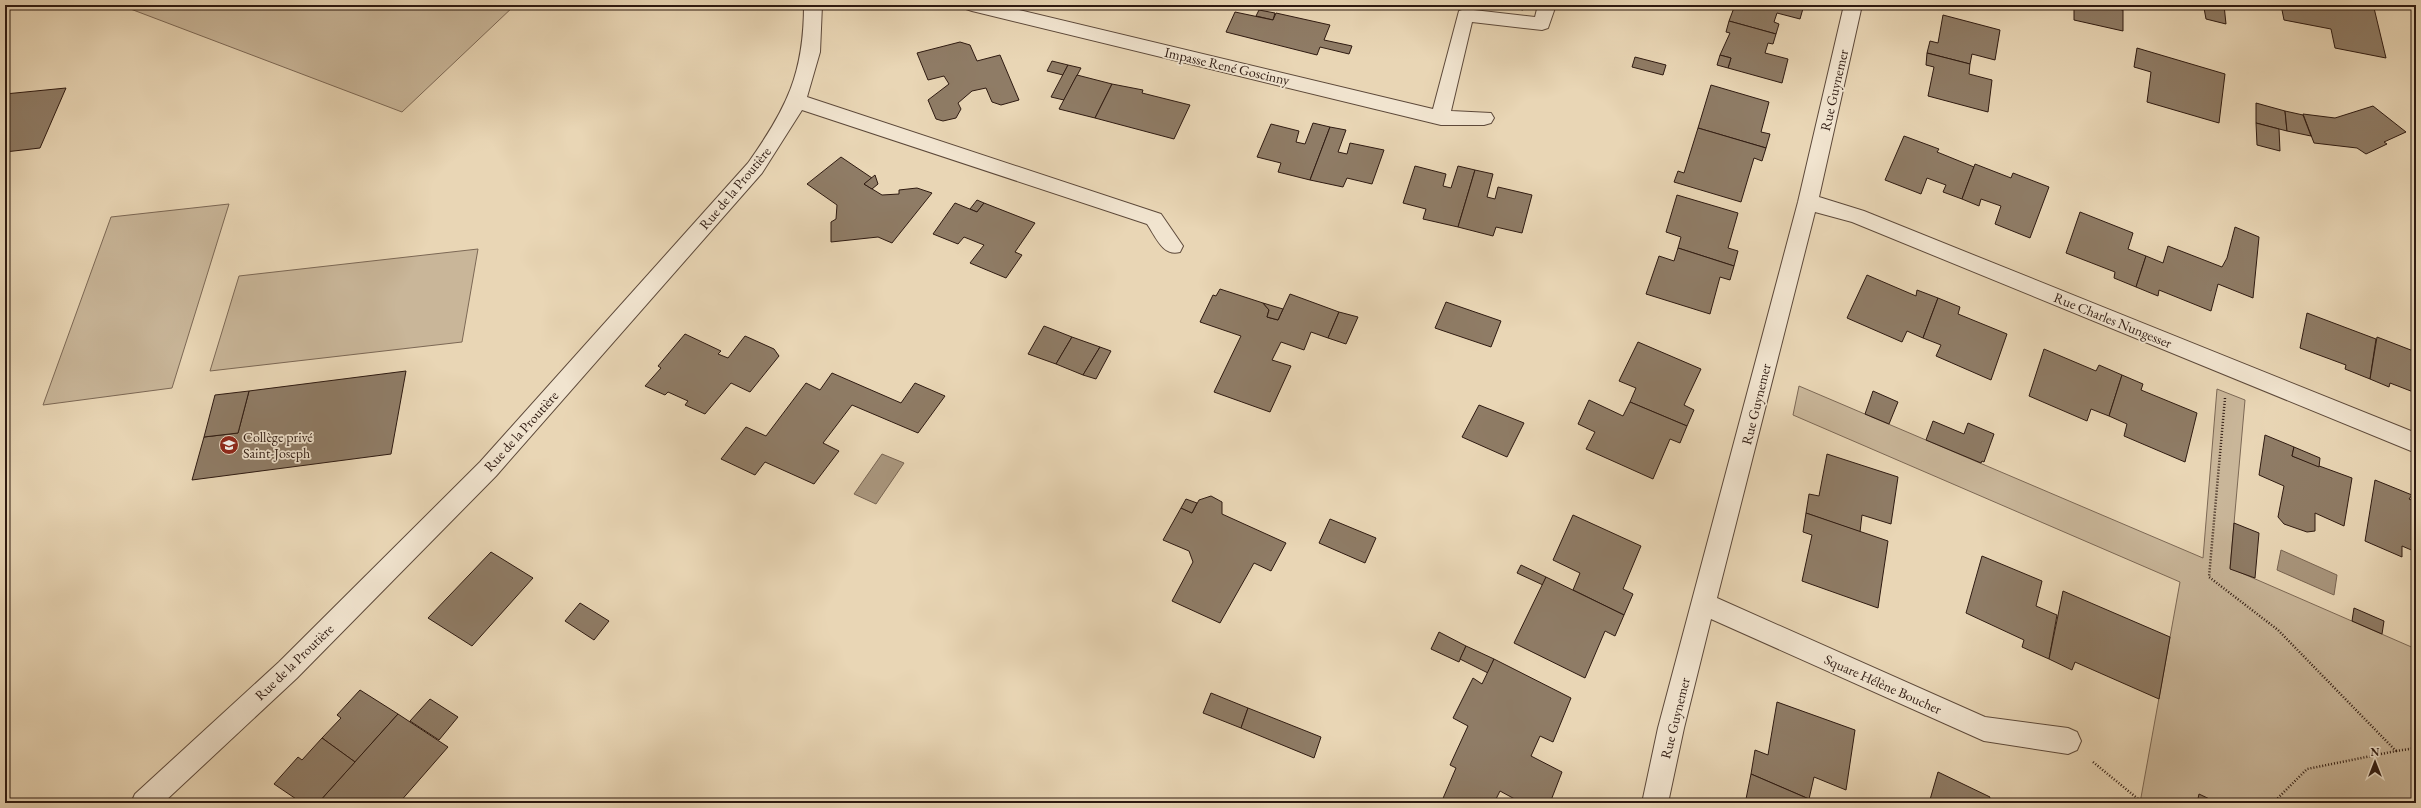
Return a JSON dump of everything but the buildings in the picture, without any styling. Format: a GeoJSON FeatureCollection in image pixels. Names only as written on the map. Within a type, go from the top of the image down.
{"type":"FeatureCollection","features":[{"type":"Feature","properties":{"kind":"street","name":"Rue de la Proutière"},"geometry":{"type":"LineString","coordinates":[[144,803],[288,670],[488,469],[755,168],[781,132],[797,101],[810,61],[815,34],[813,5]]}},
{"type":"Feature","properties":{"kind":"street","name":"Impasse René Goscinny"},"geometry":{"type":"LineString","coordinates":[[972,5],[1441,118],[1484,118]]}},
{"type":"Feature","properties":{"kind":"street"},"geometry":{"type":"LineString","coordinates":[[1441,118],[1444,96],[1465,15],[1542,24],[1547,5]]}},
{"type":"Feature","properties":{"kind":"street","name":"Rue Guynemer"},"geometry":{"type":"LineString","coordinates":[[1655,803],[1671,728],[1808,202],[1853,5]]}},
{"type":"Feature","properties":{"kind":"street"},"geometry":{"type":"LineString","coordinates":[[797,101],[1154,219],[1173,246]]}},
{"type":"Feature","properties":{"kind":"street","name":"Rue Charles Nungesser"},"geometry":{"type":"LineString","coordinates":[[1808,202],[1857,216],[2416,443]]}},
{"type":"Feature","properties":{"kind":"street","name":"Square Hélène Boucher"},"geometry":{"type":"LineString","coordinates":[[1704,604],[1984,729],[2068,741]]}},
{"type":"Feature","properties":{"kind":"path"},"geometry":{"type":"LineString","coordinates":[[2228,366],[2209,577],[2278,630],[2396,751]]}},
{"type":"Feature","properties":{"kind":"path"},"geometry":{"type":"LineString","coordinates":[[2068,741],[2143,803]]}},
{"type":"Feature","properties":{"kind":"path"},"geometry":{"type":"LineString","coordinates":[[2273,803],[2307,769],[2416,748]]}},
{"type":"Feature","properties":{"kind":"shaded area"},"geometry":{"type":"Polygon","coordinates":[[[120,5],[515,5],[402,112],[120,5]]]}},
{"type":"Feature","properties":{"kind":"shaded area"},"geometry":{"type":"Polygon","coordinates":[[[229,204],[172,388],[43,405],[111,217],[229,204]]]}},
{"type":"Feature","properties":{"kind":"shaded area"},"geometry":{"type":"Polygon","coordinates":[[[478,249],[462,342],[210,371],[239,276],[478,249]]]}},
{"type":"Feature","properties":{"kind":"shaded area"},"geometry":{"type":"Polygon","coordinates":[[[1799,386],[2203,558],[2217,389],[2245,400],[2230,568],[2416,649],[2416,803],[2140,803],[2180,582],[1793,415],[1799,386]]]}},
{"type":"Feature","properties":{"kind":"shaded area"},"geometry":{"type":"Polygon","coordinates":[[[882,454],[904,463],[876,504],[854,494],[882,454]]]}},
{"type":"Feature","properties":{"kind":"shaded area"},"geometry":{"type":"Polygon","coordinates":[[[2281,550],[2337,575],[2334,595],[2277,570],[2281,550]]]}},
{"type":"Feature","properties":{"kind":"place","name":"Collège privé Saint-Joseph"},"geometry":{"type":"Point","coordinates":[229,445]}}]}
